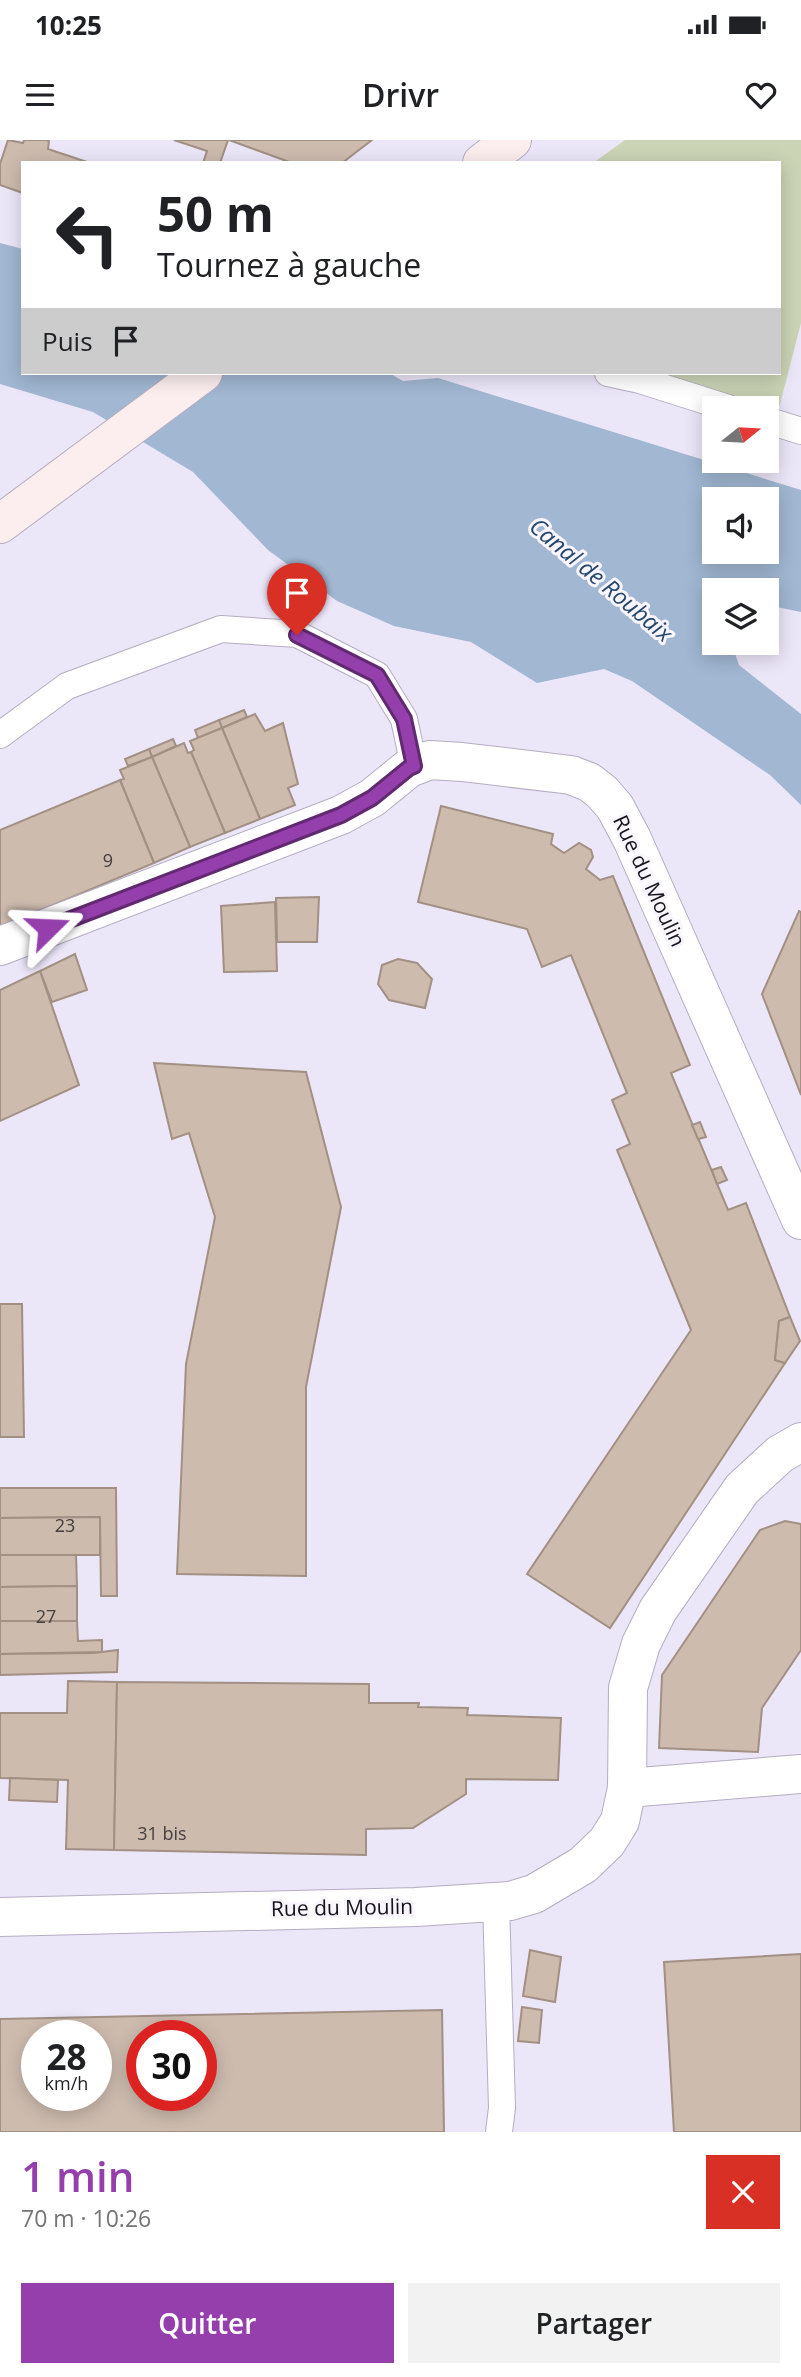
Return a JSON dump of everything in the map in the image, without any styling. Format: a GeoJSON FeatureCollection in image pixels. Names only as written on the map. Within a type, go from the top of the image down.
{"type":"FeatureCollection","features":[{"type":"Feature","properties":{"kind":"main road"},"geometry":{"type":"LineString","coordinates":[[485,161],[512,140]]}},
{"type":"Feature","properties":{"kind":"main road"},"geometry":{"type":"LineString","coordinates":[[0,524],[200,375]]}},
{"type":"Feature","properties":{"kind":"street","name":"Rue du Moulin"},"geometry":{"type":"LineString","coordinates":[[0,946],[341,815],[372,798],[409,768],[430,760],[462,761],[571,775],[589,782],[603,792],[615,807],[638,851],[801,1220]]}},
{"type":"Feature","properties":{"kind":"street","name":"Rue du Moulin"},"geometry":{"type":"LineString","coordinates":[[0,1917],[510,1901],[534,1894],[583,1866],[607,1842],[620,1821],[627,1788],[628,1688],[640,1644],[658,1610],[742,1489],[780,1454],[801,1442]]}},
{"type":"Feature","properties":{"kind":"street"},"geometry":{"type":"LineString","coordinates":[[627,1788],[801,1774]]}},
{"type":"Feature","properties":{"kind":"lane"},"geometry":{"type":"LineString","coordinates":[[617,375],[702,400]]}},
{"type":"Feature","properties":{"kind":"lane"},"geometry":{"type":"LineString","coordinates":[[779,424],[801,431]]}},
{"type":"Feature","properties":{"kind":"lane"},"geometry":{"type":"LineString","coordinates":[[0,735],[67,686],[221,629],[297,635],[377,675],[404,719],[414,766]]}},
{"type":"Feature","properties":{"kind":"lane"},"geometry":{"type":"LineString","coordinates":[[496,1902],[502,2108],[499,2132]]}},
{"type":"Feature","properties":{"kind":"green space"},"geometry":{"type":"Polygon","coordinates":[[[625,140],[801,140],[801,323],[779,408],[779,396],[712,396],[625,375],[781,375],[781,161],[596,161],[625,140]]]}},
{"type":"Feature","properties":{"kind":"water","name":"Canal de Roubaix"},"geometry":{"type":"Polygon","coordinates":[[[0,243],[21,248],[21,375],[392,375],[403,381],[438,378],[702,459],[702,473],[746,473],[801,490],[801,612],[779,607],[779,578],[702,578],[702,655],[736,655],[739,665],[801,714],[801,805],[770,775],[632,681],[604,669],[537,683],[471,642],[394,626],[337,601],[268,550],[193,472],[93,412],[0,384],[0,243]]]}},
{"type":"Feature","properties":{"kind":"building"},"geometry":{"type":"Polygon","coordinates":[[[8,140],[23,143],[24,140],[46,140],[49,141],[48,149],[84,161],[21,161],[21,192],[0,185],[0,164],[8,140]]]}},
{"type":"Feature","properties":{"kind":"building"},"geometry":{"type":"Polygon","coordinates":[[[174,140],[228,140],[221,161],[204,161],[207,151],[174,140]]]}},
{"type":"Feature","properties":{"kind":"building"},"geometry":{"type":"Polygon","coordinates":[[[229,140],[372,140],[345,161],[287,161],[229,140]]]}},
{"type":"Feature","properties":{"kind":"building"},"geometry":{"type":"Polygon","coordinates":[[[244,710],[247,717],[222,728],[219,720],[244,710]]]}},
{"type":"Feature","properties":{"kind":"building"},"geometry":{"type":"Polygon","coordinates":[[[255,714],[265,731],[283,723],[298,784],[288,788],[295,805],[260,819],[222,728],[255,714]]]}},
{"type":"Feature","properties":{"kind":"building"},"geometry":{"type":"Polygon","coordinates":[[[219,720],[222,728],[198,738],[195,730],[219,720]]]}},
{"type":"Feature","properties":{"kind":"building"},"geometry":{"type":"Polygon","coordinates":[[[222,728],[260,819],[225,833],[191,752],[194,750],[190,741],[222,728]]]}},
{"type":"Feature","properties":{"kind":"building"},"geometry":{"type":"Polygon","coordinates":[[[173,739],[176,746],[152,757],[149,749],[173,739]]]}},
{"type":"Feature","properties":{"kind":"building"},"geometry":{"type":"Polygon","coordinates":[[[184,743],[188,753],[191,752],[225,833],[190,847],[152,757],[184,743]]]}},
{"type":"Feature","properties":{"kind":"building"},"geometry":{"type":"Polygon","coordinates":[[[149,749],[152,757],[128,766],[125,759],[149,749]]]}},
{"type":"Feature","properties":{"kind":"building"},"geometry":{"type":"Polygon","coordinates":[[[152,757],[190,847],[154,863],[120,780],[124,779],[120,770],[152,757]]]}},
{"type":"Feature","properties":{"kind":"building"},"geometry":{"type":"Polygon","coordinates":[[[120,780],[154,863],[0,927],[0,830],[120,780]]]}},
{"type":"Feature","properties":{"kind":"building"},"geometry":{"type":"Polygon","coordinates":[[[441,806],[553,834],[551,844],[564,853],[579,843],[591,850],[593,857],[586,869],[600,880],[613,876],[690,1065],[671,1073],[728,1210],[746,1203],[790,1317],[779,1321],[775,1360],[785,1363],[610,1628],[527,1574],[691,1330],[617,1150],[630,1144],[612,1100],[627,1093],[571,955],[542,967],[527,929],[418,902],[441,806]]]}},
{"type":"Feature","properties":{"kind":"building"},"geometry":{"type":"Polygon","coordinates":[[[319,897],[317,942],[277,942],[276,898],[319,897]]]}},
{"type":"Feature","properties":{"kind":"building"},"geometry":{"type":"Polygon","coordinates":[[[275,902],[277,971],[224,972],[221,906],[275,902]]]}},
{"type":"Feature","properties":{"kind":"building"},"geometry":{"type":"Polygon","coordinates":[[[799,911],[801,912],[801,1095],[762,994],[799,911]]]}},
{"type":"Feature","properties":{"kind":"building"},"geometry":{"type":"Polygon","coordinates":[[[75,954],[87,990],[52,1002],[40,971],[75,954]]]}},
{"type":"Feature","properties":{"kind":"building"},"geometry":{"type":"Polygon","coordinates":[[[398,959],[417,963],[432,979],[425,1008],[389,1000],[378,984],[382,965],[398,959]]]}},
{"type":"Feature","properties":{"kind":"building"},"geometry":{"type":"Polygon","coordinates":[[[40,971],[79,1085],[0,1121],[0,990],[40,971]]]}},
{"type":"Feature","properties":{"kind":"building"},"geometry":{"type":"Polygon","coordinates":[[[154,1063],[306,1072],[341,1207],[306,1387],[306,1576],[177,1574],[186,1364],[215,1217],[189,1133],[172,1139],[154,1063]]]}},
{"type":"Feature","properties":{"kind":"building"},"geometry":{"type":"Polygon","coordinates":[[[700,1122],[706,1137],[698,1139],[692,1125],[700,1122]]]}},
{"type":"Feature","properties":{"kind":"building"},"geometry":{"type":"Polygon","coordinates":[[[721,1167],[727,1180],[717,1184],[712,1170],[721,1167]]]}},
{"type":"Feature","properties":{"kind":"building"},"geometry":{"type":"Polygon","coordinates":[[[0,1304],[22,1304],[24,1437],[0,1437],[0,1304]]]}},
{"type":"Feature","properties":{"kind":"building"},"geometry":{"type":"Polygon","coordinates":[[[790,1317],[800,1341],[785,1363],[775,1360],[779,1321],[790,1317]]]}},
{"type":"Feature","properties":{"kind":"building"},"geometry":{"type":"Polygon","coordinates":[[[0,1488],[116,1488],[117,1596],[101,1596],[100,1517],[0,1518],[0,1488]]]}},
{"type":"Feature","properties":{"kind":"building"},"geometry":{"type":"Polygon","coordinates":[[[100,1517],[100,1555],[0,1555],[0,1518],[100,1517]]]}},
{"type":"Feature","properties":{"kind":"building"},"geometry":{"type":"Polygon","coordinates":[[[785,1521],[801,1524],[801,1650],[762,1708],[758,1752],[659,1748],[662,1675],[760,1530],[785,1521]]]}},
{"type":"Feature","properties":{"kind":"building"},"geometry":{"type":"Polygon","coordinates":[[[0,1555],[76,1555],[77,1586],[0,1587],[0,1555]]]}},
{"type":"Feature","properties":{"kind":"building"},"geometry":{"type":"Polygon","coordinates":[[[77,1586],[77,1621],[0,1621],[0,1587],[77,1586]]]}},
{"type":"Feature","properties":{"kind":"building"},"geometry":{"type":"Polygon","coordinates":[[[0,1621],[77,1621],[78,1641],[102,1640],[102,1652],[0,1654],[0,1621]]]}},
{"type":"Feature","properties":{"kind":"building"},"geometry":{"type":"Polygon","coordinates":[[[118,1650],[117,1672],[0,1675],[0,1654],[94,1653],[118,1650]]]}},
{"type":"Feature","properties":{"kind":"building"},"geometry":{"type":"Polygon","coordinates":[[[68,1681],[117,1682],[114,1850],[66,1849],[68,1780],[0,1778],[0,1713],[67,1713],[68,1681]]]}},
{"type":"Feature","properties":{"kind":"building"},"geometry":{"type":"Polygon","coordinates":[[[117,1682],[369,1684],[369,1703],[419,1703],[418,1707],[468,1708],[467,1715],[561,1718],[558,1780],[466,1779],[466,1794],[413,1828],[366,1829],[366,1855],[114,1850],[117,1682]]]}},
{"type":"Feature","properties":{"kind":"building"},"geometry":{"type":"Polygon","coordinates":[[[10,1778],[58,1780],[57,1802],[9,1800],[10,1778]]]}},
{"type":"Feature","properties":{"kind":"building"},"geometry":{"type":"Polygon","coordinates":[[[530,1950],[561,1957],[555,2002],[523,1996],[530,1950]]]}},
{"type":"Feature","properties":{"kind":"building"},"geometry":{"type":"Polygon","coordinates":[[[801,1954],[801,2132],[674,2132],[664,1962],[801,1954]]]}},
{"type":"Feature","properties":{"kind":"building"},"geometry":{"type":"Polygon","coordinates":[[[522,2007],[542,2010],[539,2043],[518,2041],[522,2007]]]}},
{"type":"Feature","properties":{"kind":"building"},"geometry":{"type":"Polygon","coordinates":[[[442,2010],[444,2132],[0,2132],[0,2019],[442,2010]]]}},
{"type":"Feature","properties":{"kind":"route"},"geometry":{"type":"LineString","coordinates":[[48,928],[341,815],[372,798],[414,766],[404,719],[377,675],[297,635]]}}]}
